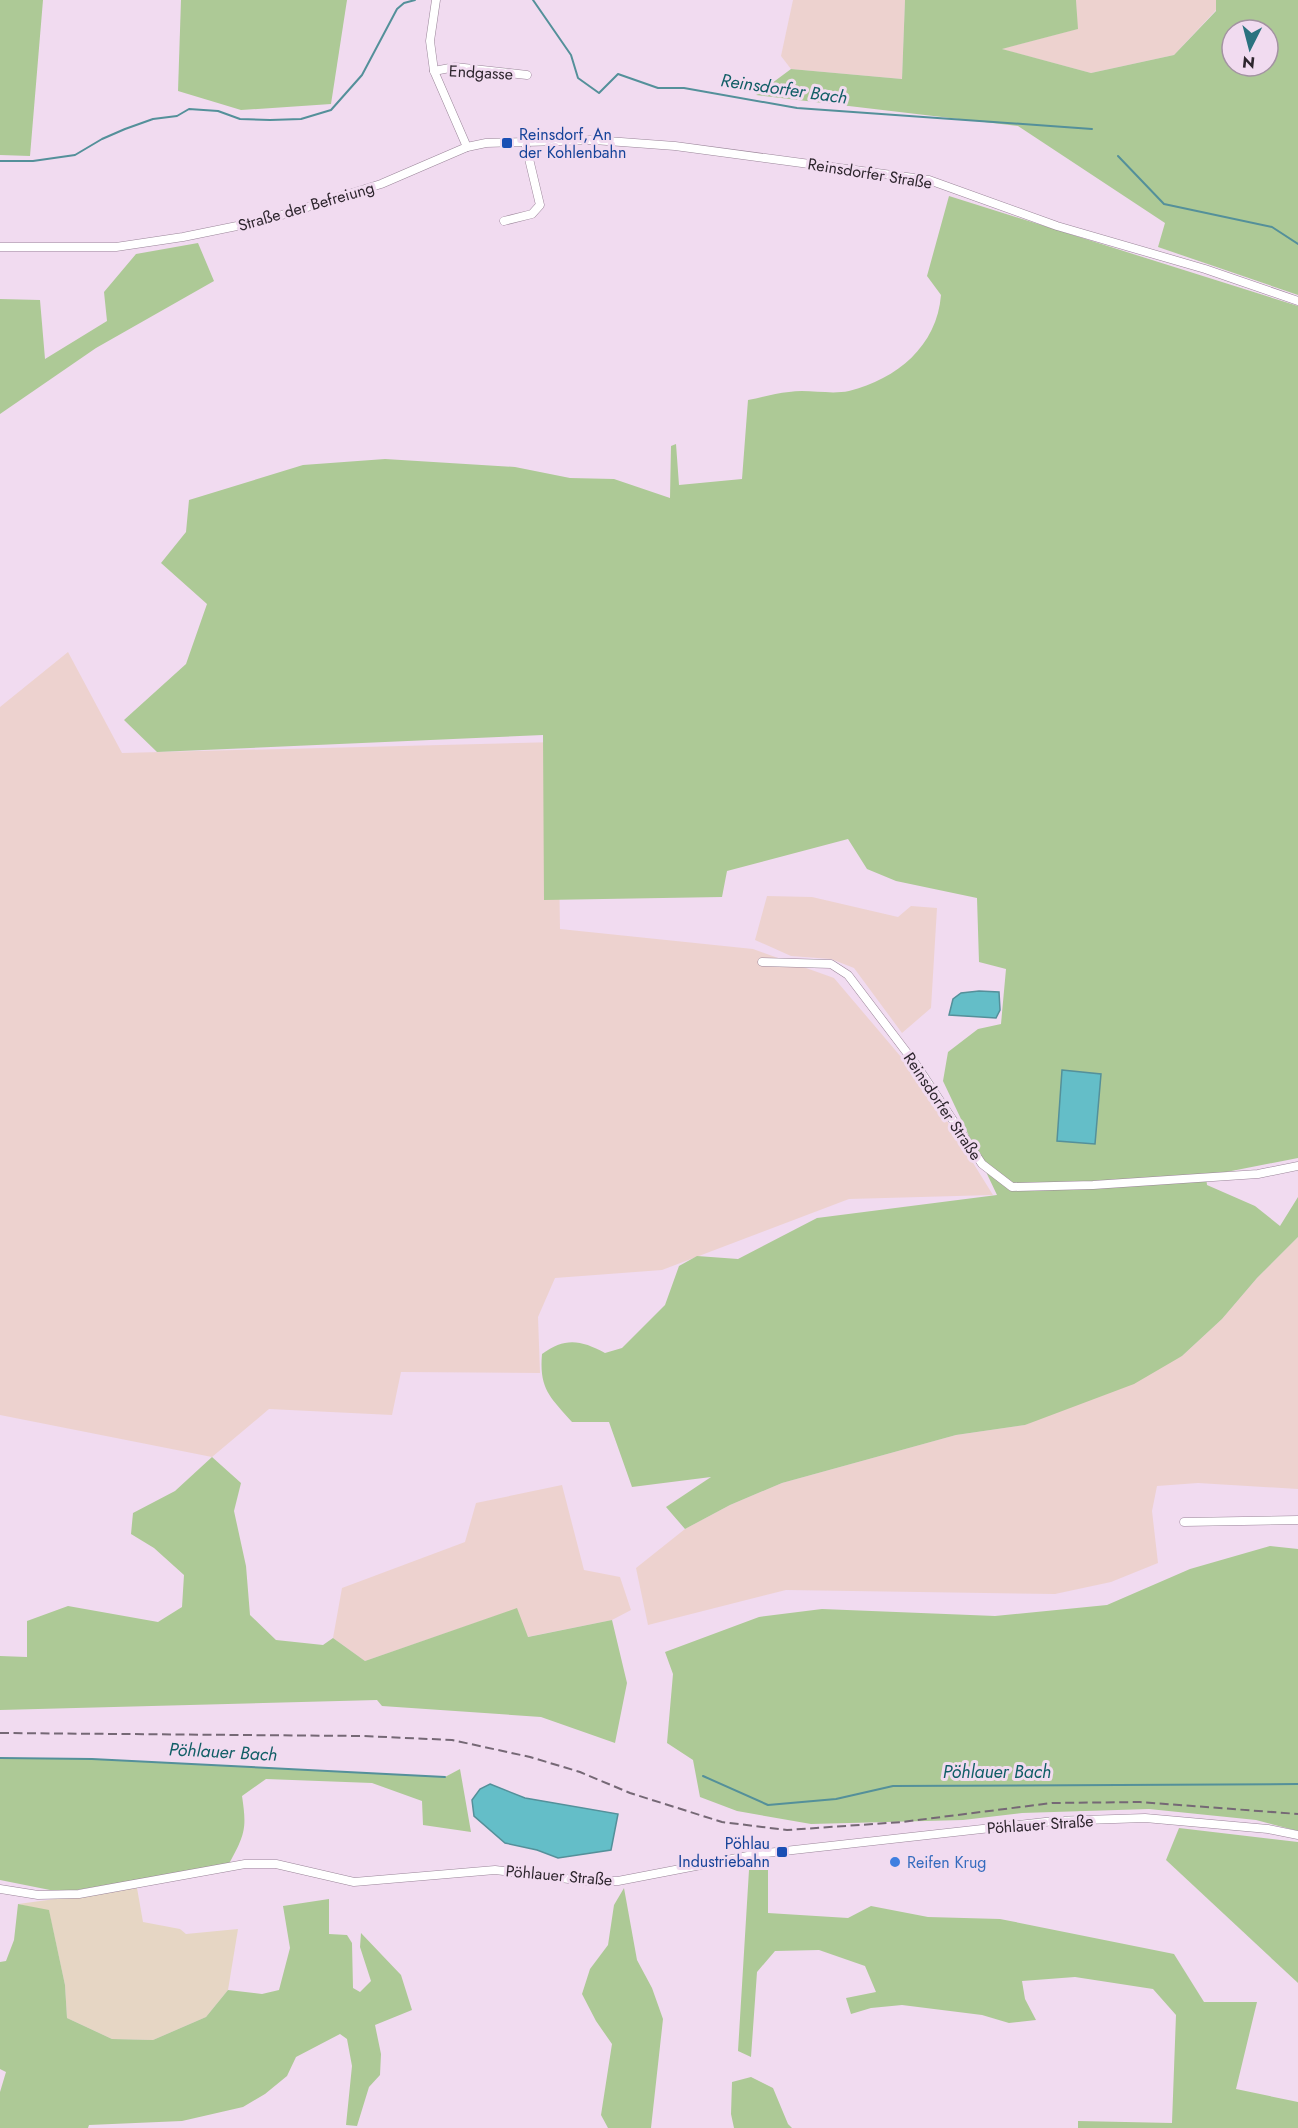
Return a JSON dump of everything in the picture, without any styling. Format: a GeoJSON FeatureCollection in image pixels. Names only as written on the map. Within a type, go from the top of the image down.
{"type":"FeatureCollection","features":[{"type":"Feature","properties":{"kind":"street"},"geometry":{"type":"LineString","coordinates":[[436,0],[430,41],[434,71],[467,147]]}},
{"type":"Feature","properties":{"kind":"street","name":"Endgasse"},"geometry":{"type":"LineString","coordinates":[[434,71],[455,67],[527,75]]}},
{"type":"Feature","properties":{"kind":"street","name":"Reinsdorfer Straße"},"geometry":{"type":"LineString","coordinates":[[529,141],[594,140],[675,146],[928,180],[1057,225],[1205,269],[1298,301]]}},
{"type":"Feature","properties":{"kind":"street"},"geometry":{"type":"LineString","coordinates":[[504,221],[532,214],[540,205],[529,141]]}},
{"type":"Feature","properties":{"kind":"street","name":"Straße der Befreiung"},"geometry":{"type":"LineString","coordinates":[[0,247],[116,247],[183,237],[266,220],[381,184],[467,147],[529,141]]}},
{"type":"Feature","properties":{"kind":"street","name":"Reinsdorfer Straße"},"geometry":{"type":"LineString","coordinates":[[762,962],[831,964],[848,975],[916,1066],[982,1164],[1012,1187],[1093,1185],[1258,1174],[1298,1166]]}},
{"type":"Feature","properties":{"kind":"street"},"geometry":{"type":"LineString","coordinates":[[1184,1522],[1298,1520]]}},
{"type":"Feature","properties":{"kind":"street","name":"Pöhlauer Straße"},"geometry":{"type":"LineString","coordinates":[[0,1888],[38,1894],[79,1894],[245,1864],[276,1864],[354,1882],[495,1870],[585,1881],[618,1881],[759,1854],[1054,1821],[1144,1818],[1268,1829],[1298,1835]]}},
{"type":"Feature","properties":{"kind":"shaded area"},"geometry":{"type":"Polygon","coordinates":[[[793,0],[905,0],[902,79],[791,69],[781,56],[793,0]]]}},
{"type":"Feature","properties":{"kind":"shaded area"},"geometry":{"type":"Polygon","coordinates":[[[1076,0],[1216,0],[1216,10],[1174,55],[1091,73],[1001,49],[1077,29],[1076,0]]]}},
{"type":"Feature","properties":{"kind":"shaded area"},"geometry":{"type":"Polygon","coordinates":[[[68,652],[122,753],[557,742],[560,929],[753,949],[834,978],[924,1084],[993,1195],[849,1199],[662,1270],[555,1278],[538,1317],[540,1373],[401,1372],[392,1415],[269,1409],[212,1457],[0,1415],[0,707],[68,652]]]}},
{"type":"Feature","properties":{"kind":"shaded area"},"geometry":{"type":"Polygon","coordinates":[[[767,896],[812,897],[898,917],[911,906],[937,908],[931,1008],[902,1033],[854,968],[831,959],[791,956],[755,940],[767,896]]]}},
{"type":"Feature","properties":{"kind":"shaded area"},"geometry":{"type":"Polygon","coordinates":[[[1298,1237],[1298,1489],[1198,1483],[1157,1486],[1152,1511],[1158,1563],[1111,1582],[1055,1594],[786,1590],[648,1625],[636,1568],[685,1529],[730,1505],[782,1483],[956,1435],[1025,1425],[1182,1356],[1222,1319],[1257,1278],[1298,1237]]]}},
{"type":"Feature","properties":{"kind":"shaded area"},"geometry":{"type":"Polygon","coordinates":[[[562,1485],[584,1570],[620,1577],[631,1610],[612,1620],[527,1637],[516,1609],[365,1661],[333,1638],[342,1588],[465,1542],[476,1503],[562,1485]]]}},
{"type":"Feature","properties":{"kind":"shaded area"},"geometry":{"type":"Polygon","coordinates":[[[137,1888],[143,1922],[180,1929],[186,1934],[238,1929],[228,1990],[206,2017],[153,2040],[112,2039],[67,2018],[65,1985],[49,1911],[18,1904],[137,1888]]]}},
{"type":"Feature","properties":{"kind":"green space"},"geometry":{"type":"Polygon","coordinates":[[[0,0],[43,0],[30,156],[0,155],[0,0]]]}},
{"type":"Feature","properties":{"kind":"green space"},"geometry":{"type":"Polygon","coordinates":[[[181,0],[347,0],[331,104],[241,110],[178,91],[181,0]]]}},
{"type":"Feature","properties":{"kind":"green space"},"geometry":{"type":"Polygon","coordinates":[[[905,0],[1076,0],[1078,29],[1002,49],[1091,73],[1174,55],[1216,11],[1216,0],[1298,0],[1298,295],[1158,247],[1165,223],[1018,126],[756,95],[791,69],[902,79],[905,0]]]}},
{"type":"Feature","properties":{"kind":"green space"},"geometry":{"type":"Polygon","coordinates":[[[949,196],[1298,306],[1298,1158],[1206,1176],[1207,1185],[1255,1206],[1280,1226],[1298,1197],[1298,1237],[1257,1278],[1222,1319],[1182,1356],[1134,1384],[1025,1425],[956,1435],[782,1483],[730,1505],[685,1529],[666,1507],[711,1477],[632,1487],[609,1422],[572,1422],[544,1384],[542,1354],[558,1345],[573,1342],[588,1345],[605,1353],[622,1348],[665,1305],[679,1266],[697,1256],[738,1259],[817,1218],[997,1195],[943,1081],[948,1052],[978,1029],[1001,1024],[1006,969],[979,962],[977,898],[896,881],[867,869],[848,839],[727,871],[722,897],[544,900],[543,735],[157,752],[124,720],[186,664],[207,604],[161,563],[186,532],[189,500],[303,465],[385,459],[515,467],[570,478],[614,479],[670,498],[671,446],[676,444],[679,485],[742,479],[748,400],[796,391],[842,392],[867,386],[898,369],[923,345],[938,313],[941,295],[927,276],[949,196]]]}},
{"type":"Feature","properties":{"kind":"green space"},"geometry":{"type":"Polygon","coordinates":[[[198,243],[214,281],[96,348],[0,414],[0,299],[40,300],[45,359],[107,321],[104,292],[136,254],[198,243]]]}},
{"type":"Feature","properties":{"kind":"green space"},"geometry":{"type":"Polygon","coordinates":[[[212,1457],[241,1483],[234,1511],[246,1566],[250,1615],[276,1640],[323,1645],[333,1638],[365,1661],[517,1608],[528,1637],[612,1620],[627,1683],[615,1743],[541,1717],[382,1706],[377,1700],[0,1710],[0,1656],[27,1657],[27,1621],[68,1606],[158,1622],[182,1607],[184,1575],[154,1548],[131,1534],[133,1513],[175,1491],[212,1457]]]}},
{"type":"Feature","properties":{"kind":"green space"},"geometry":{"type":"Polygon","coordinates":[[[1270,1546],[1298,1549],[1298,1831],[1256,1820],[1149,1809],[1022,1813],[963,1820],[811,1824],[737,1811],[700,1797],[693,1760],[667,1743],[673,1674],[665,1652],[759,1617],[822,1609],[995,1616],[1107,1605],[1190,1569],[1270,1546]]]}},
{"type":"Feature","properties":{"kind":"green space"},"geometry":{"type":"Polygon","coordinates":[[[0,1758],[92,1759],[445,1777],[460,1769],[471,1832],[423,1825],[422,1801],[372,1783],[266,1779],[242,1796],[243,1831],[229,1864],[77,1890],[50,1890],[0,1880],[0,1758]]]}},
{"type":"Feature","properties":{"kind":"green space"},"geometry":{"type":"Polygon","coordinates":[[[1179,1828],[1298,1842],[1298,1983],[1166,1860],[1179,1828]]]}},
{"type":"Feature","properties":{"kind":"green space"},"geometry":{"type":"Polygon","coordinates":[[[749,1870],[768,1870],[768,1913],[848,1918],[871,1906],[928,1917],[1000,1919],[1174,1954],[1204,2002],[1257,2002],[1236,2089],[1298,2102],[1298,2128],[1078,2128],[1078,2121],[1172,2123],[1176,2015],[1153,1989],[1075,1977],[1022,1981],[1025,1999],[1036,2020],[1009,2023],[982,2015],[902,2005],[871,2008],[851,2014],[846,1998],[876,1992],[865,1966],[819,1950],[775,1951],[757,1972],[751,2057],[738,2051],[749,1870]]]}},
{"type":"Feature","properties":{"kind":"green space"},"geometry":{"type":"Polygon","coordinates":[[[624,1888],[637,1960],[652,1988],[663,2019],[651,2128],[608,2128],[601,2115],[612,2044],[596,2021],[582,1994],[590,1969],[608,1945],[614,1905],[624,1888]]]}},
{"type":"Feature","properties":{"kind":"green space"},"geometry":{"type":"Polygon","coordinates":[[[329,1899],[329,1934],[347,1935],[352,1943],[353,1988],[360,1992],[371,1981],[360,1947],[361,1933],[401,1975],[412,2010],[375,2025],[381,2054],[380,2075],[369,2087],[357,2126],[346,2125],[352,2066],[347,2039],[340,2034],[296,2057],[287,2076],[265,2094],[243,2107],[182,2121],[89,2125],[88,2128],[0,2128],[0,2092],[6,2072],[0,2069],[0,1962],[6,1961],[14,1940],[18,1904],[49,1910],[65,1985],[67,2018],[112,2039],[153,2040],[206,2017],[228,1990],[262,1994],[279,1990],[290,1948],[283,1906],[329,1899]]]}},
{"type":"Feature","properties":{"kind":"green space"},"geometry":{"type":"Polygon","coordinates":[[[751,2077],[773,2088],[788,2124],[792,2128],[734,2128],[731,2114],[732,2082],[751,2077]]]}},
{"type":"Feature","properties":{"kind":"water"},"geometry":{"type":"Polygon","coordinates":[[[999,992],[1000,1010],[996,1018],[949,1015],[953,999],[961,993],[999,992]]]}},
{"type":"Feature","properties":{"kind":"water"},"geometry":{"type":"Polygon","coordinates":[[[1062,1070],[1101,1074],[1095,1144],[1057,1141],[1062,1070]]]}},
{"type":"Feature","properties":{"kind":"water"},"geometry":{"type":"Polygon","coordinates":[[[490,1784],[525,1798],[618,1814],[611,1850],[558,1858],[537,1850],[505,1843],[474,1816],[472,1800],[480,1789],[490,1784]]]}},
{"type":"Feature","properties":{"kind":"waterway","name":"Reinsdorfer Bach"},"geometry":{"type":"LineString","coordinates":[[0,161],[33,161],[75,155],[125,129],[153,119],[177,116],[189,109],[218,111],[240,119],[270,120],[301,119],[331,110],[362,75],[397,9],[404,3],[415,0]]}},
{"type":"Feature","properties":{"kind":"waterway","name":"Reinsdorfer Bach"},"geometry":{"type":"LineString","coordinates":[[533,0],[571,55],[578,78],[599,93],[618,74],[658,88],[684,88],[797,108],[1092,129]]}},
{"type":"Feature","properties":{"kind":"waterway","name":"Reinsdorfer Bach"},"geometry":{"type":"LineString","coordinates":[[1118,156],[1164,204],[1272,227],[1298,244]]}},
{"type":"Feature","properties":{"kind":"waterway","name":"Pöhlauer Bach"},"geometry":{"type":"LineString","coordinates":[[0,1758],[92,1759],[445,1777]]}},
{"type":"Feature","properties":{"kind":"waterway","name":"Pöhlauer Bach"},"geometry":{"type":"LineString","coordinates":[[703,1776],[768,1805],[836,1799],[893,1786],[1298,1784]]}},
{"type":"Feature","properties":{"kind":"railway"},"geometry":{"type":"LineString","coordinates":[[0,1733],[362,1736],[452,1740],[530,1757],[580,1772],[630,1793],[722,1822],[787,1830],[902,1822],[1052,1803],[1140,1802],[1298,1814]]}},
{"type":"Feature","properties":{"kind":"place","name":"Reinsdorf, An der Kohlenbahn"},"geometry":{"type":"Point","coordinates":[507,143]}},
{"type":"Feature","properties":{"kind":"place","name":"Pöhlau Industriebahn"},"geometry":{"type":"Point","coordinates":[782,1852]}},
{"type":"Feature","properties":{"kind":"place","name":"Reifen Krug"},"geometry":{"type":"Point","coordinates":[895,1862]}}]}
